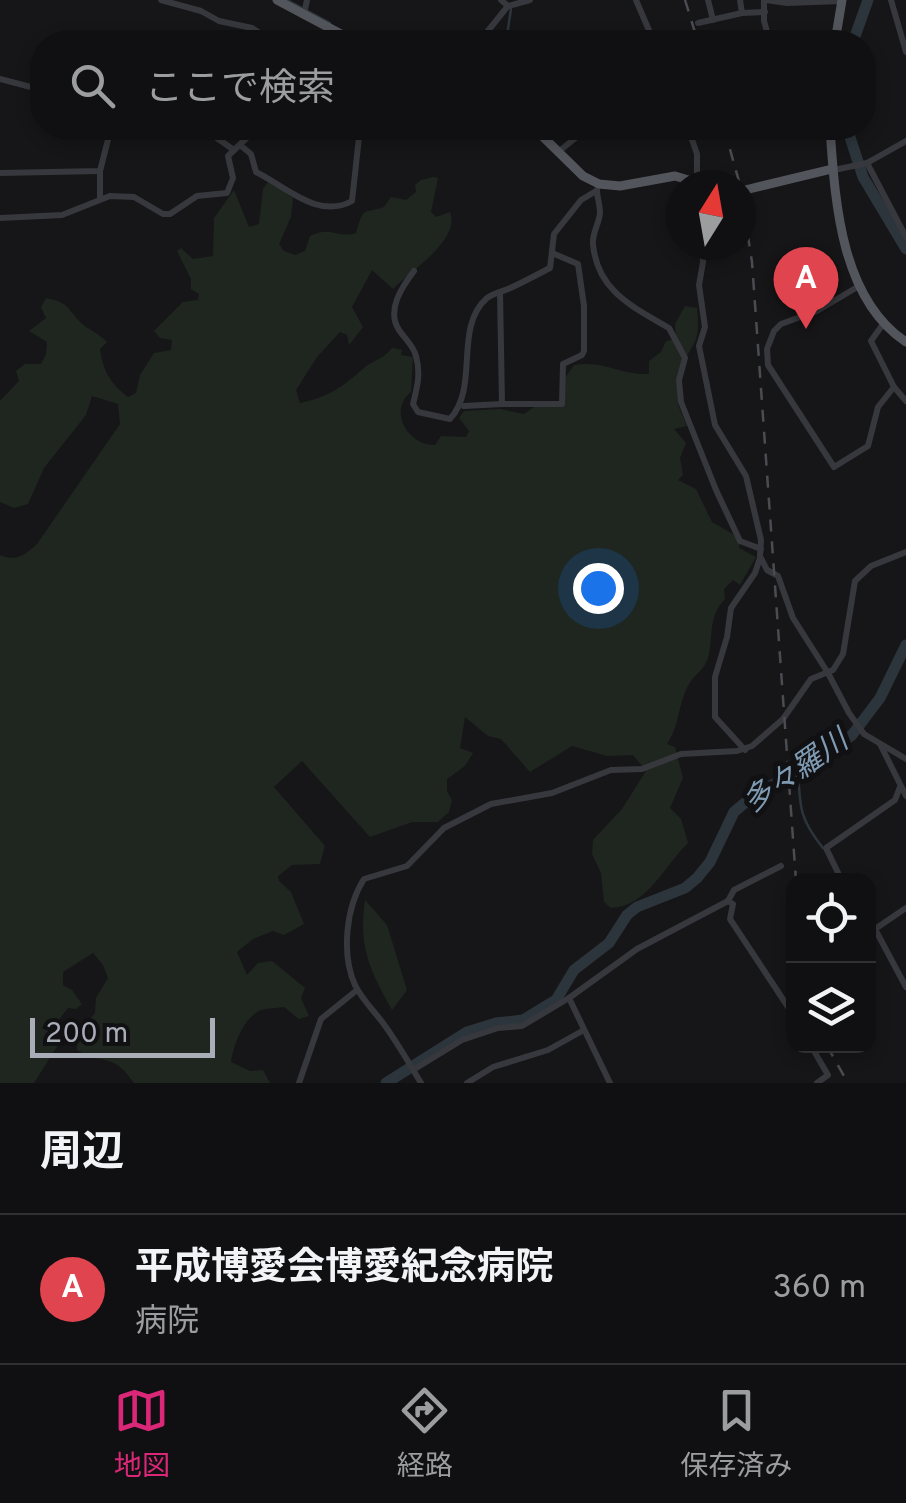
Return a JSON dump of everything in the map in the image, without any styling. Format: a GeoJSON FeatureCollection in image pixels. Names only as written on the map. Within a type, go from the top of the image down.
{"type":"FeatureCollection","features":[{"type":"Feature","properties":{"kind":"main road"},"geometry":{"type":"LineString","coordinates":[[277,0],[333,30]]}},
{"type":"Feature","properties":{"kind":"main road"},"geometry":{"type":"LineString","coordinates":[[837,30],[842,0]]}},
{"type":"Feature","properties":{"kind":"main road"},"geometry":{"type":"LineString","coordinates":[[546,140],[598,188],[666,178]]}},
{"type":"Feature","properties":{"kind":"main road"},"geometry":{"type":"LineString","coordinates":[[831,140],[832,170],[850,260],[860,286],[883,324],[906,342]]}},
{"type":"Feature","properties":{"kind":"main road"},"geometry":{"type":"LineString","coordinates":[[756,188],[832,170]]}},
{"type":"Feature","properties":{"kind":"street"},"geometry":{"type":"LineString","coordinates":[[161,0],[255,30]]}},
{"type":"Feature","properties":{"kind":"street"},"geometry":{"type":"LineString","coordinates":[[304,14],[307,0]]}},
{"type":"Feature","properties":{"kind":"street"},"geometry":{"type":"LineString","coordinates":[[501,0],[508,6]]}},
{"type":"Feature","properties":{"kind":"street"},"geometry":{"type":"LineString","coordinates":[[489,30],[508,6],[530,0]]}},
{"type":"Feature","properties":{"kind":"street"},"geometry":{"type":"LineString","coordinates":[[636,0],[649,30]]}},
{"type":"Feature","properties":{"kind":"street"},"geometry":{"type":"LineString","coordinates":[[708,0],[713,20]]}},
{"type":"Feature","properties":{"kind":"street"},"geometry":{"type":"LineString","coordinates":[[740,0],[742,12]]}},
{"type":"Feature","properties":{"kind":"street"},"geometry":{"type":"LineString","coordinates":[[767,30],[765,0],[842,0]]}},
{"type":"Feature","properties":{"kind":"street"},"geometry":{"type":"LineString","coordinates":[[892,0],[906,52]]}},
{"type":"Feature","properties":{"kind":"street"},"geometry":{"type":"LineString","coordinates":[[698,24],[742,12],[764,12]]}},
{"type":"Feature","properties":{"kind":"street"},"geometry":{"type":"LineString","coordinates":[[0,78],[30,87]]}},
{"type":"Feature","properties":{"kind":"street"},"geometry":{"type":"LineString","coordinates":[[100,199],[100,171],[109,140]]}},
{"type":"Feature","properties":{"kind":"street"},"geometry":{"type":"LineString","coordinates":[[223,140],[252,154],[256,172],[319,206],[352,201],[359,140]]}},
{"type":"Feature","properties":{"kind":"street"},"geometry":{"type":"LineString","coordinates":[[0,218],[62,215],[100,199],[134,198],[170,214],[206,193],[227,193],[232,178],[228,156],[245,140]]}},
{"type":"Feature","properties":{"kind":"street"},"geometry":{"type":"LineString","coordinates":[[558,152],[573,140]]}},
{"type":"Feature","properties":{"kind":"street"},"geometry":{"type":"LineString","coordinates":[[693,140],[699,170]]}},
{"type":"Feature","properties":{"kind":"street"},"geometry":{"type":"LineString","coordinates":[[832,170],[865,163],[906,141]]}},
{"type":"Feature","properties":{"kind":"street"},"geometry":{"type":"LineString","coordinates":[[865,163],[906,237]]}},
{"type":"Feature","properties":{"kind":"street"},"geometry":{"type":"LineString","coordinates":[[0,173],[100,171]]}},
{"type":"Feature","properties":{"kind":"street"},"geometry":{"type":"LineString","coordinates":[[464,406],[470,350],[468,331],[484,301],[550,268],[558,229],[585,195],[598,188],[600,212],[593,243],[604,280],[633,309],[672,333],[684,358],[679,380],[681,402],[716,490],[740,540],[761,553]]}},
{"type":"Feature","properties":{"kind":"street"},"geometry":{"type":"LineString","coordinates":[[414,271],[399,291],[395,315],[398,328],[417,358],[418,386],[412,404],[418,412],[448,420],[464,406],[562,404],[563,364],[582,356],[584,351],[584,306],[578,264],[552,253]]}},
{"type":"Feature","properties":{"kind":"street"},"geometry":{"type":"LineString","coordinates":[[703,260],[698,285],[705,328],[699,346],[716,425],[746,476],[767,570]]}},
{"type":"Feature","properties":{"kind":"street"},"geometry":{"type":"LineString","coordinates":[[860,286],[817,311],[781,324],[768,341],[768,365],[834,467],[868,446],[878,407],[894,387]]}},
{"type":"Feature","properties":{"kind":"street"},"geometry":{"type":"LineString","coordinates":[[500,292],[502,404]]}},
{"type":"Feature","properties":{"kind":"street"},"geometry":{"type":"LineString","coordinates":[[883,324],[871,341],[894,387],[906,401]]}},
{"type":"Feature","properties":{"kind":"street"},"geometry":{"type":"LineString","coordinates":[[421,1083],[357,990],[351,974],[354,894],[364,879],[407,866],[444,828],[491,804],[564,790],[612,770],[642,769],[681,754],[745,750],[773,730],[811,680],[828,672],[843,654],[856,581],[871,566],[906,552]]}},
{"type":"Feature","properties":{"kind":"street"},"geometry":{"type":"LineString","coordinates":[[745,750],[717,721],[714,690],[731,608],[755,572],[761,553]]}},
{"type":"Feature","properties":{"kind":"street"},"geometry":{"type":"LineString","coordinates":[[755,572],[767,570],[778,576],[793,618],[858,726],[906,759]]}},
{"type":"Feature","properties":{"kind":"street"},"geometry":{"type":"LineString","coordinates":[[880,744],[906,796]]}},
{"type":"Feature","properties":{"kind":"street"},"geometry":{"type":"LineString","coordinates":[[838,873],[826,848],[894,800],[900,787]]}},
{"type":"Feature","properties":{"kind":"street"},"geometry":{"type":"LineString","coordinates":[[411,1067],[462,1040],[498,1028],[522,1026],[637,949],[728,901],[734,890],[780,866]]}},
{"type":"Feature","properties":{"kind":"street"},"geometry":{"type":"LineString","coordinates":[[728,901],[733,904],[730,919],[786,1003]]}},
{"type":"Feature","properties":{"kind":"street"},"geometry":{"type":"LineString","coordinates":[[876,924],[906,908]]}},
{"type":"Feature","properties":{"kind":"street"},"geometry":{"type":"LineString","coordinates":[[876,933],[906,988]]}},
{"type":"Feature","properties":{"kind":"street"},"geometry":{"type":"LineString","coordinates":[[299,1083],[321,1020],[357,990]]}},
{"type":"Feature","properties":{"kind":"street"},"geometry":{"type":"LineString","coordinates":[[569,998],[610,1083]]}},
{"type":"Feature","properties":{"kind":"street"},"geometry":{"type":"LineString","coordinates":[[467,1083],[493,1067],[548,1050],[584,1030]]}},
{"type":"Feature","properties":{"kind":"street"},"geometry":{"type":"LineString","coordinates":[[815,1053],[828,1075],[817,1083]]}},
{"type":"Feature","properties":{"kind":"shaded area"},"geometry":{"type":"Polygon","coordinates":[[[438,178],[431,212],[436,217],[450,212],[448,233],[432,254],[393,289],[372,270],[352,307],[363,327],[349,345],[347,335],[340,332],[317,357],[296,390],[300,403],[336,390],[392,348],[402,350],[401,355],[413,357],[411,392],[401,408],[404,426],[417,440],[435,445],[441,436],[466,437],[469,431],[459,418],[464,411],[500,409],[524,414],[534,407],[564,402],[565,378],[574,365],[594,364],[649,374],[649,361],[661,352],[666,341],[676,339],[675,324],[685,306],[697,308],[696,337],[677,378],[678,405],[687,426],[674,429],[686,443],[680,458],[683,475],[678,480],[696,489],[712,522],[733,534],[739,548],[756,557],[740,585],[733,580],[724,589],[725,599],[713,620],[708,658],[685,691],[667,744],[675,747],[683,778],[670,808],[681,819],[688,843],[645,893],[624,906],[611,908],[604,902],[601,873],[592,854],[593,840],[622,809],[646,771],[633,755],[607,756],[572,746],[530,772],[501,739],[488,736],[465,717],[460,748],[473,753],[465,766],[447,779],[452,800],[449,812],[438,822],[412,822],[370,837],[302,761],[274,787],[325,846],[320,864],[292,865],[278,876],[291,892],[304,924],[284,935],[273,931],[253,939],[237,952],[247,975],[258,963],[272,961],[305,988],[301,998],[309,1016],[299,1019],[284,1007],[262,1010],[248,1020],[237,1041],[231,1062],[250,1071],[263,1070],[270,1083],[134,1083],[119,1066],[77,1050],[78,1033],[95,1013],[96,998],[108,978],[93,953],[63,972],[63,985],[82,1004],[76,1009],[68,1008],[58,1021],[58,1045],[34,1083],[0,1083],[0,555],[20,556],[37,544],[120,424],[118,404],[92,396],[86,415],[44,468],[28,504],[14,508],[0,502],[0,401],[19,381],[16,371],[25,364],[41,364],[46,354],[47,342],[29,331],[46,318],[41,307],[46,298],[66,306],[107,342],[100,349],[105,370],[128,397],[136,393],[140,375],[154,353],[171,350],[172,340],[160,338],[154,331],[183,302],[198,300],[199,294],[191,289],[191,279],[177,251],[181,248],[193,259],[213,256],[214,218],[234,190],[249,227],[259,224],[263,189],[268,182],[293,198],[291,217],[279,244],[295,255],[305,251],[310,236],[317,233],[356,233],[365,212],[384,207],[391,197],[406,200],[416,192],[415,185],[438,178]]]}},
{"type":"Feature","properties":{"kind":"shaded area"},"geometry":{"type":"Polygon","coordinates":[[[365,900],[387,925],[407,990],[392,1010],[368,958],[363,931],[365,900]]]}},
{"type":"Feature","properties":{"kind":"waterway"},"geometry":{"type":"LineString","coordinates":[[287,0],[330,23]]}},
{"type":"Feature","properties":{"kind":"waterway","name":"多々羅川"},"geometry":{"type":"LineString","coordinates":[[857,30],[868,0]]}},
{"type":"Feature","properties":{"kind":"waterway"},"geometry":{"type":"LineString","coordinates":[[508,30],[511,9]]}},
{"type":"Feature","properties":{"kind":"waterway","name":"多々羅川"},"geometry":{"type":"LineString","coordinates":[[851,140],[863,177],[906,249]]}},
{"type":"Feature","properties":{"kind":"waterway","name":"多々羅川"},"geometry":{"type":"LineString","coordinates":[[386,1083],[467,1032],[523,1020],[556,1000],[574,970],[609,943],[627,915],[637,907],[685,888],[697,878],[710,862],[734,812],[753,796],[852,735],[880,698],[906,645]]}},
{"type":"Feature","properties":{"kind":"waterway"},"geometry":{"type":"LineString","coordinates":[[798,770],[802,812],[823,848]]}},
{"type":"Feature","properties":{"kind":"railway"},"geometry":{"type":"LineString","coordinates":[[685,0],[694,30]]}},
{"type":"Feature","properties":{"kind":"railway"},"geometry":{"type":"LineString","coordinates":[[727,140],[736,170]]}},
{"type":"Feature","properties":{"kind":"railway"},"geometry":{"type":"LineString","coordinates":[[752,260],[795,873]]}},
{"type":"Feature","properties":{"kind":"railway"},"geometry":{"type":"LineString","coordinates":[[831,1053],[848,1083]]}},
{"type":"Feature","properties":{"kind":"place","name":"平成博愛会博愛紀念病院"},"geometry":{"type":"Point","coordinates":[806,329]}}]}
